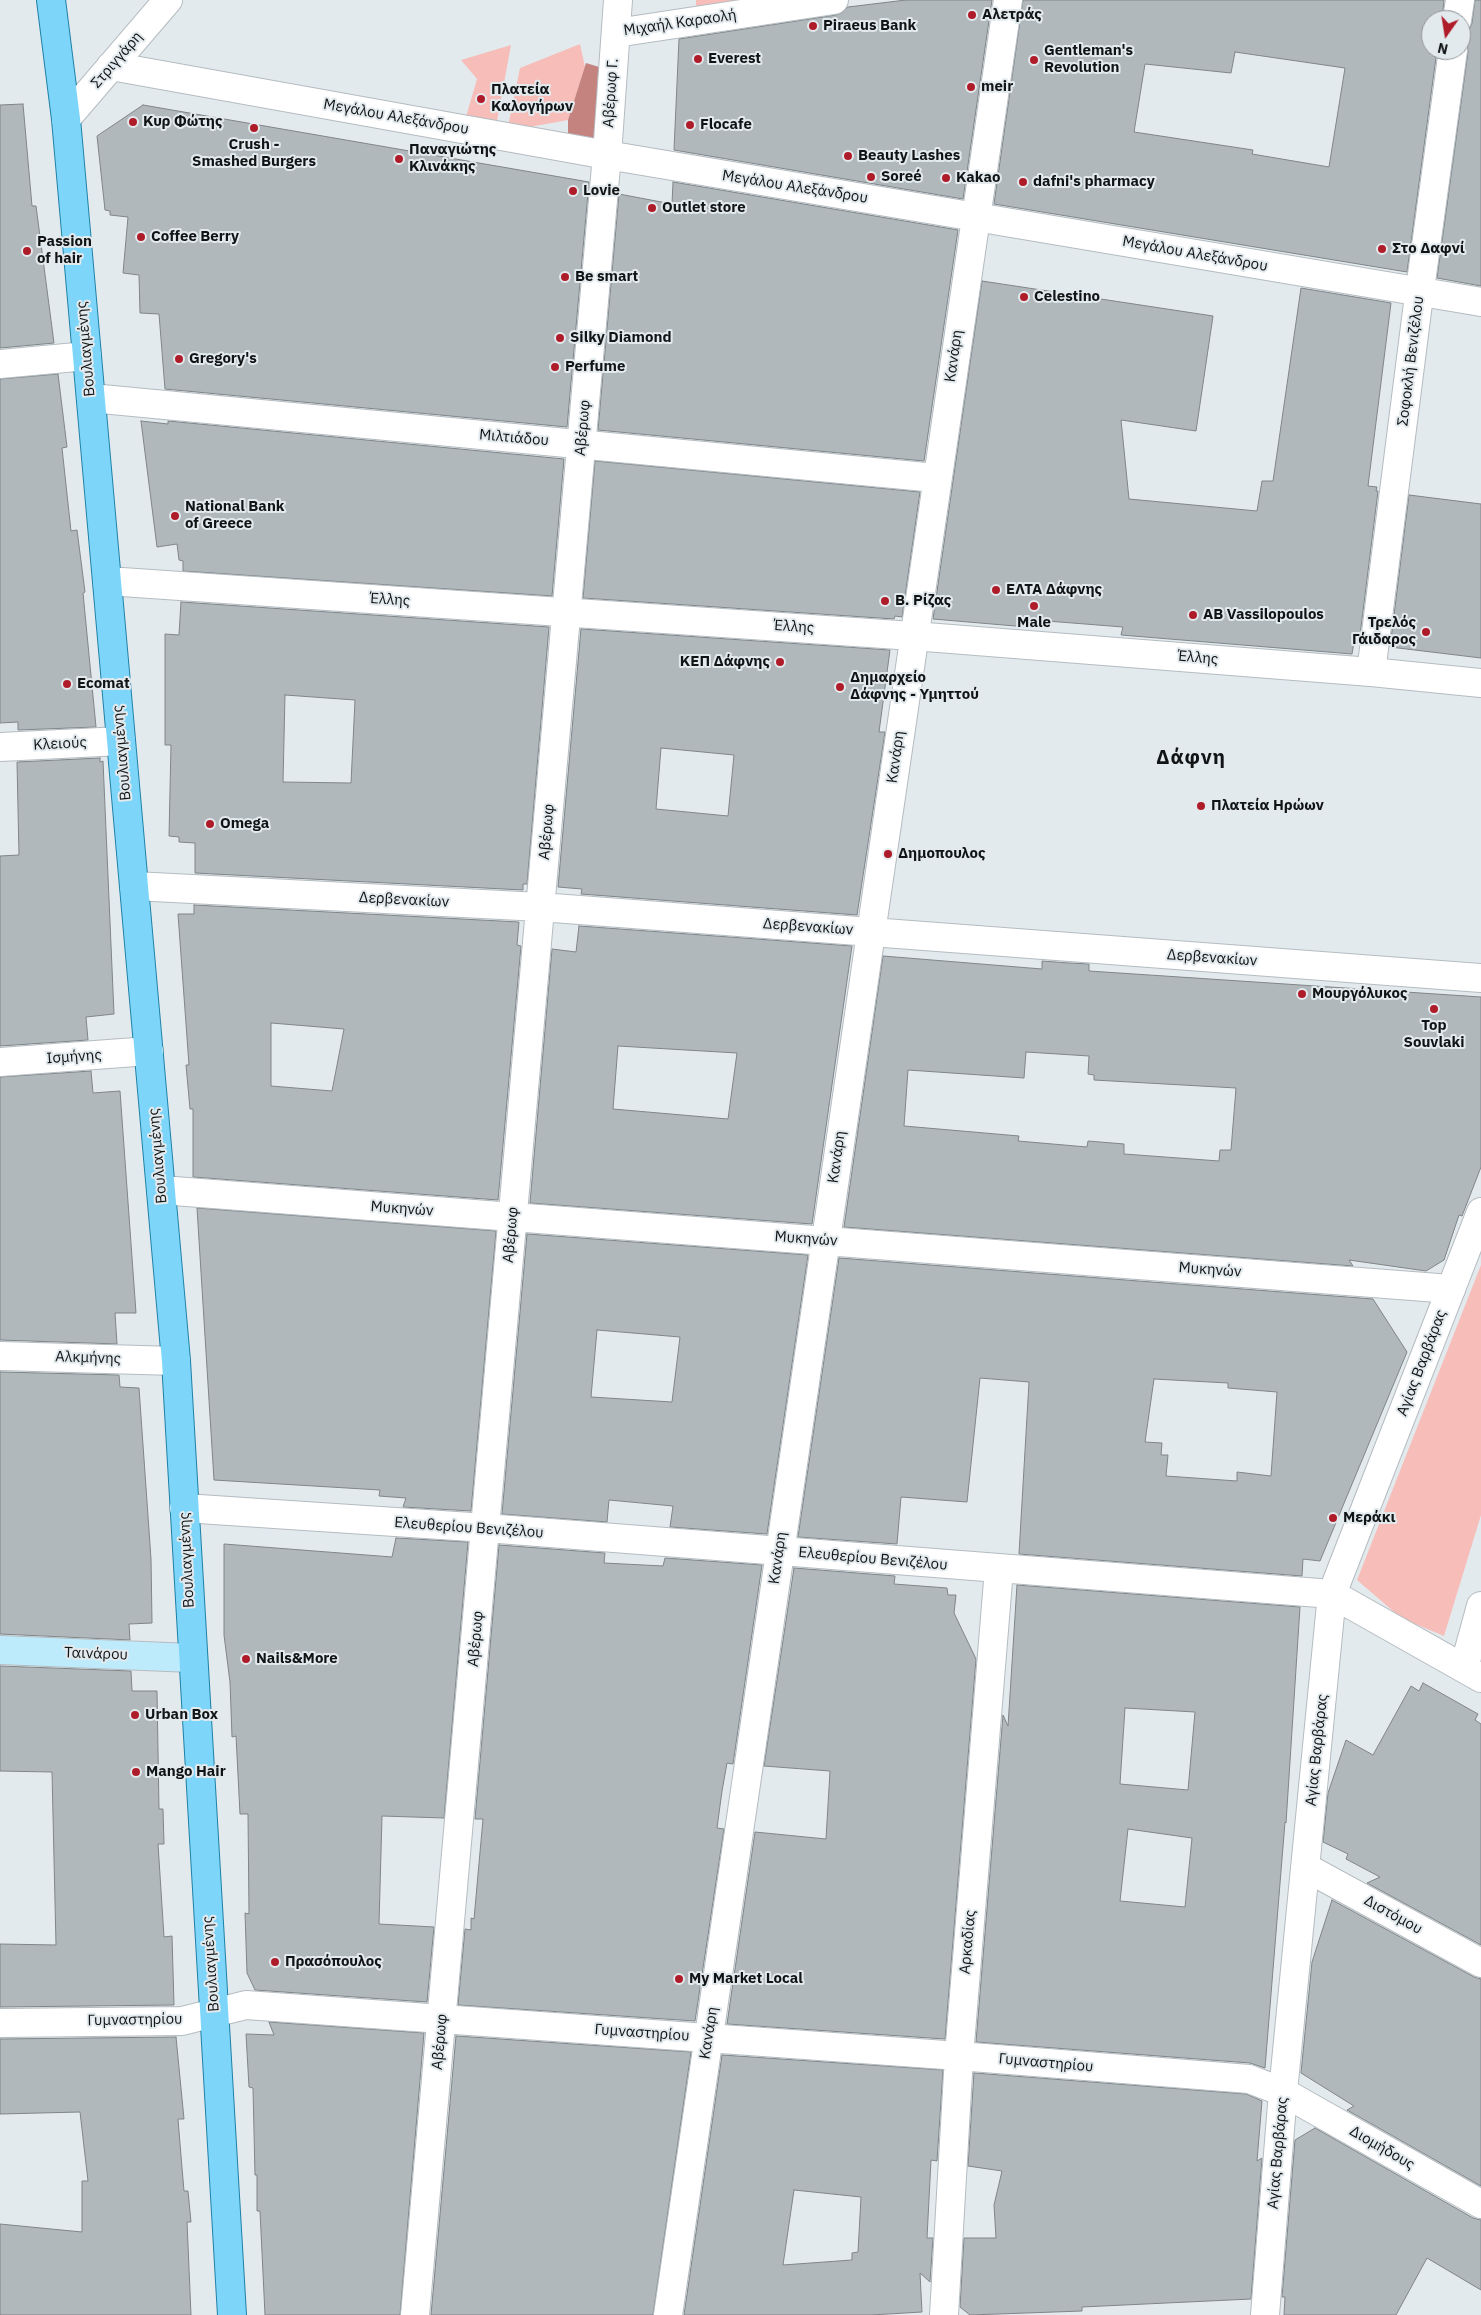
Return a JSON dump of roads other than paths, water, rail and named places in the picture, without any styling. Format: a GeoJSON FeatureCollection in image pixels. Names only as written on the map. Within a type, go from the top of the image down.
{"type":"FeatureCollection","features":[{"type":"Feature","properties":{"kind":"main road","name":"Βουλιαγμένης"},"geometry":{"type":"LineString","coordinates":[[51,0],[66,119],[176,1360],[232,2315]]}},
{"type":"Feature","properties":{"kind":"main road","name":"Ταινάρου"},"geometry":{"type":"LineString","coordinates":[[0,1650],[192,1658]]}},
{"type":"Feature","properties":{"kind":"street","name":"Στριγγάρη"},"geometry":{"type":"LineString","coordinates":[[66,119],[168,0]]}},
{"type":"Feature","properties":{"kind":"street","name":"Αβέρωφ Γ."},"geometry":{"type":"LineString","coordinates":[[607,155],[618,0]]}},
{"type":"Feature","properties":{"kind":"street","name":"Μιχαήλ Καραολή"},"geometry":{"type":"LineString","coordinates":[[616,33],[834,0]]}},
{"type":"Feature","properties":{"kind":"street","name":"Κανάρη"},"geometry":{"type":"LineString","coordinates":[[668,2315],[974,217],[1008,0]]}},
{"type":"Feature","properties":{"kind":"street","name":"Σοφοκλή Βενιζέλου"},"geometry":{"type":"LineString","coordinates":[[1371,672],[1452,60]]}},
{"type":"Feature","properties":{"kind":"street","name":"Μεγάλου Αλεξάνδρου"},"geometry":{"type":"LineString","coordinates":[[110,66],[607,155],[1481,302]]}},
{"type":"Feature","properties":{"kind":"street","name":"Αβέρωφ"},"geometry":{"type":"LineString","coordinates":[[415,2315],[607,155]]}},
{"type":"Feature","properties":{"kind":"street"},"geometry":{"type":"LineString","coordinates":[[0,364],[87,356]]}},
{"type":"Feature","properties":{"kind":"street","name":"Μιλτιάδου"},"geometry":{"type":"LineString","coordinates":[[91,398],[936,478]]}},
{"type":"Feature","properties":{"kind":"street","name":"Έλλης"},"geometry":{"type":"LineString","coordinates":[[107,581],[913,636],[1371,672],[1481,683]]}},
{"type":"Feature","properties":{"kind":"street","name":"Κλειούς"},"geometry":{"type":"LineString","coordinates":[[0,748],[121,741]]}},
{"type":"Feature","properties":{"kind":"street","name":"Δερβενακίων"},"geometry":{"type":"LineString","coordinates":[[134,886],[540,907],[1481,978]]}},
{"type":"Feature","properties":{"kind":"street","name":"Ισμήνης"},"geometry":{"type":"LineString","coordinates":[[0,1062],[149,1051]]}},
{"type":"Feature","properties":{"kind":"street","name":"Μυκηνών"},"geometry":{"type":"LineString","coordinates":[[161,1190],[1451,1289]]}},
{"type":"Feature","properties":{"kind":"street","name":"Αγίας Βαρβάρας"},"geometry":{"type":"LineString","coordinates":[[1265,2315],[1283,2092],[1332,1594],[1481,1212]]}},
{"type":"Feature","properties":{"kind":"street","name":"Αλκμήνης"},"geometry":{"type":"LineString","coordinates":[[0,1356],[176,1360]]}},
{"type":"Feature","properties":{"kind":"street","name":"Ελευθερίου Βενιζέλου"},"geometry":{"type":"LineString","coordinates":[[184,1508],[486,1528],[1332,1594],[1472,1673]]}},
{"type":"Feature","properties":{"kind":"street","name":"Αρκαδίας"},"geometry":{"type":"LineString","coordinates":[[944,2315],[959,2056],[998,1569]]}},
{"type":"Feature","properties":{"kind":"street"},"geometry":{"type":"LineString","coordinates":[[1472,1673],[1481,1606]]}},
{"type":"Feature","properties":{"kind":"street","name":"Διστόμου"},"geometry":{"type":"LineString","coordinates":[[1305,1867],[1481,1963]]}},
{"type":"Feature","properties":{"kind":"street","name":"Γυμναστηρίου"},"geometry":{"type":"LineString","coordinates":[[0,2023],[182,2021],[246,2005],[959,2056],[1249,2079],[1283,2092]]}},
{"type":"Feature","properties":{"kind":"street","name":"Διομήδους"},"geometry":{"type":"LineString","coordinates":[[1283,2092],[1481,2204]]}},
{"type":"Feature","properties":{"kind":"place","name":"Αλετράς"},"geometry":{"type":"Point","coordinates":[972,15]}},
{"type":"Feature","properties":{"kind":"place","name":"Piraeus Bank"},"geometry":{"type":"Point","coordinates":[813,26]}},
{"type":"Feature","properties":{"kind":"place","name":"Everest"},"geometry":{"type":"Point","coordinates":[698,59]}},
{"type":"Feature","properties":{"kind":"place","name":"Gentleman's Revolution"},"geometry":{"type":"Point","coordinates":[1034,60]}},
{"type":"Feature","properties":{"kind":"place","name":"meir"},"geometry":{"type":"Point","coordinates":[971,87]}},
{"type":"Feature","properties":{"kind":"place","name":"Πλατεία Καλογήρων"},"geometry":{"type":"Point","coordinates":[481,99]}},
{"type":"Feature","properties":{"kind":"place","name":"Κυρ Φώτης"},"geometry":{"type":"Point","coordinates":[133,122]}},
{"type":"Feature","properties":{"kind":"place","name":"Flocafe"},"geometry":{"type":"Point","coordinates":[690,125]}},
{"type":"Feature","properties":{"kind":"place","name":"Crush - Smashed Burgers"},"geometry":{"type":"Point","coordinates":[254,128]}},
{"type":"Feature","properties":{"kind":"place","name":"Beauty Lashes"},"geometry":{"type":"Point","coordinates":[848,156]}},
{"type":"Feature","properties":{"kind":"place","name":"Παναγιώτης Κλινάκης"},"geometry":{"type":"Point","coordinates":[399,159]}},
{"type":"Feature","properties":{"kind":"place","name":"Soreé"},"geometry":{"type":"Point","coordinates":[871,177]}},
{"type":"Feature","properties":{"kind":"place","name":"Kakao"},"geometry":{"type":"Point","coordinates":[946,178]}},
{"type":"Feature","properties":{"kind":"place","name":"dafni's pharmacy"},"geometry":{"type":"Point","coordinates":[1023,182]}},
{"type":"Feature","properties":{"kind":"place","name":"Lovie"},"geometry":{"type":"Point","coordinates":[573,191]}},
{"type":"Feature","properties":{"kind":"place","name":"Outlet store"},"geometry":{"type":"Point","coordinates":[652,208]}},
{"type":"Feature","properties":{"kind":"place","name":"Coffee Berry"},"geometry":{"type":"Point","coordinates":[141,237]}},
{"type":"Feature","properties":{"kind":"place","name":"Στο Δαφνί"},"geometry":{"type":"Point","coordinates":[1382,249]}},
{"type":"Feature","properties":{"kind":"place","name":"Passion of hair"},"geometry":{"type":"Point","coordinates":[27,251]}},
{"type":"Feature","properties":{"kind":"place","name":"Be smart"},"geometry":{"type":"Point","coordinates":[565,277]}},
{"type":"Feature","properties":{"kind":"place","name":"Celestino"},"geometry":{"type":"Point","coordinates":[1024,297]}},
{"type":"Feature","properties":{"kind":"place","name":"Silky Diamond"},"geometry":{"type":"Point","coordinates":[560,338]}},
{"type":"Feature","properties":{"kind":"place","name":"Gregory's"},"geometry":{"type":"Point","coordinates":[179,359]}},
{"type":"Feature","properties":{"kind":"place","name":"Perfume"},"geometry":{"type":"Point","coordinates":[555,367]}},
{"type":"Feature","properties":{"kind":"place","name":"National Bank of Greece"},"geometry":{"type":"Point","coordinates":[175,516]}},
{"type":"Feature","properties":{"kind":"place","name":"ΕΛΤΑ Δάφνης"},"geometry":{"type":"Point","coordinates":[996,590]}},
{"type":"Feature","properties":{"kind":"place","name":"Β. Ρίζας"},"geometry":{"type":"Point","coordinates":[885,601]}},
{"type":"Feature","properties":{"kind":"place","name":"Male"},"geometry":{"type":"Point","coordinates":[1034,606]}},
{"type":"Feature","properties":{"kind":"place","name":"AB Vassilopoulos"},"geometry":{"type":"Point","coordinates":[1193,615]}},
{"type":"Feature","properties":{"kind":"place","name":"Τρελός Γάιδαρος"},"geometry":{"type":"Point","coordinates":[1426,632]}},
{"type":"Feature","properties":{"kind":"place","name":"ΚΕΠ Δάφνης"},"geometry":{"type":"Point","coordinates":[780,662]}},
{"type":"Feature","properties":{"kind":"place","name":"Ecomat"},"geometry":{"type":"Point","coordinates":[67,684]}},
{"type":"Feature","properties":{"kind":"place","name":"Δημαρχείο Δάφνης - Υμηττού"},"geometry":{"type":"Point","coordinates":[840,687]}},
{"type":"Feature","properties":{"kind":"place","name":"Πλατεία Ηρώων"},"geometry":{"type":"Point","coordinates":[1201,806]}},
{"type":"Feature","properties":{"kind":"place","name":"Omega"},"geometry":{"type":"Point","coordinates":[210,824]}},
{"type":"Feature","properties":{"kind":"place","name":"Δημοπουλος"},"geometry":{"type":"Point","coordinates":[888,854]}},
{"type":"Feature","properties":{"kind":"place","name":"Μουργόλυκος"},"geometry":{"type":"Point","coordinates":[1302,994]}},
{"type":"Feature","properties":{"kind":"place","name":"Top Souvlaki"},"geometry":{"type":"Point","coordinates":[1434,1009]}},
{"type":"Feature","properties":{"kind":"place","name":"Μεράκι"},"geometry":{"type":"Point","coordinates":[1333,1518]}},
{"type":"Feature","properties":{"kind":"place","name":"Nails&More"},"geometry":{"type":"Point","coordinates":[246,1659]}},
{"type":"Feature","properties":{"kind":"place","name":"Urban Box"},"geometry":{"type":"Point","coordinates":[135,1715]}},
{"type":"Feature","properties":{"kind":"place","name":"Mango Hair"},"geometry":{"type":"Point","coordinates":[136,1772]}},
{"type":"Feature","properties":{"kind":"place","name":"Πρασόπουλος"},"geometry":{"type":"Point","coordinates":[275,1962]}},
{"type":"Feature","properties":{"kind":"place","name":"My Market Local"},"geometry":{"type":"Point","coordinates":[679,1979]}},
{"type":"Feature","properties":{"kind":"district","name":"Δάφνη"},"geometry":{"type":"Point","coordinates":[1191,758]}}]}
